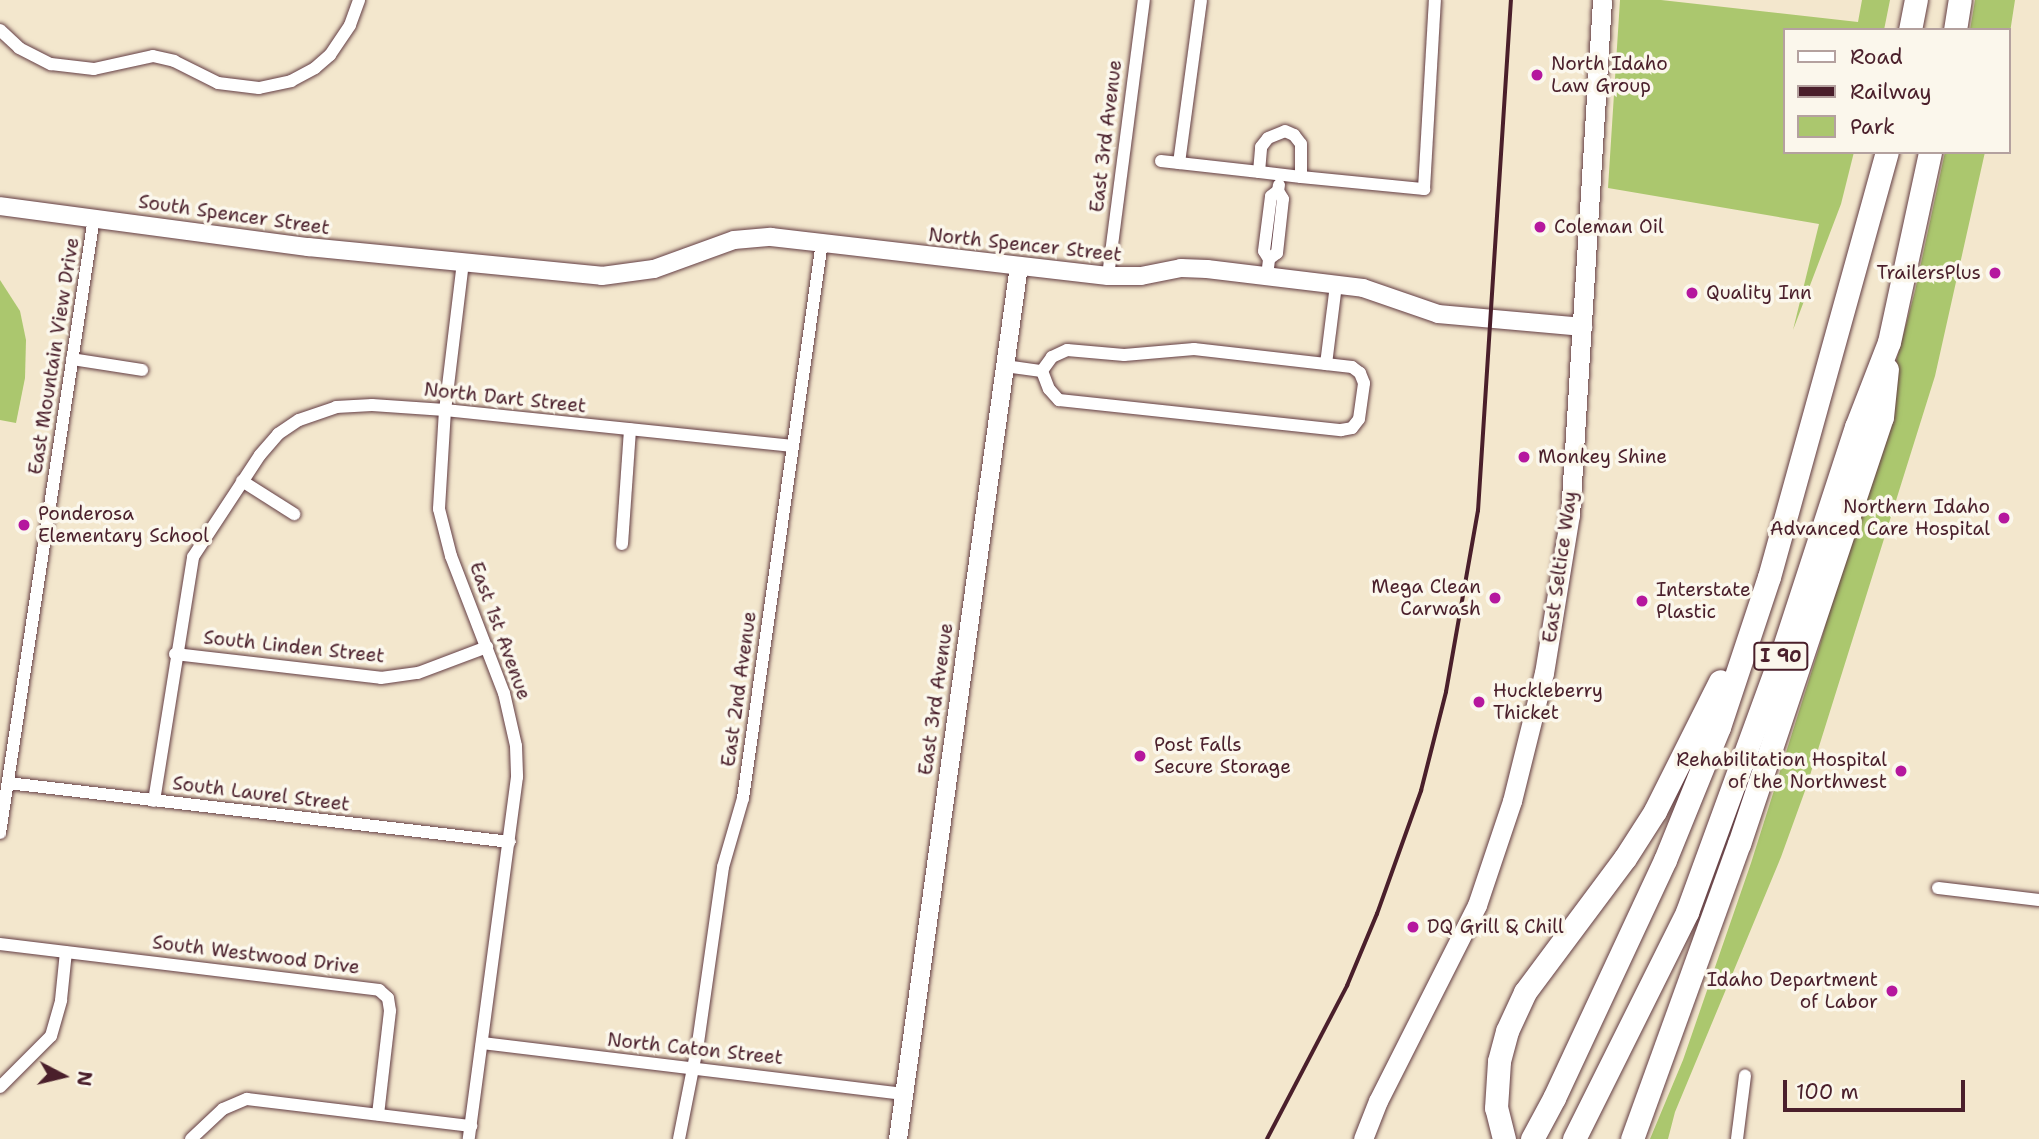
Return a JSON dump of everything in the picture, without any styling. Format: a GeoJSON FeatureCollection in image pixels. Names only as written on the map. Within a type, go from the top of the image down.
{"type":"FeatureCollection","features":[{"type":"Feature","properties":{"kind":"highway"},"geometry":{"type":"LineString","coordinates":[[1910,28],[1916,0]]}},
{"type":"Feature","properties":{"kind":"highway"},"geometry":{"type":"LineString","coordinates":[[1955,28],[1960,0]]}},
{"type":"Feature","properties":{"kind":"highway","name":"I 90"},"geometry":{"type":"LineString","coordinates":[[1532,1139],[1554,1098],[1665,860],[1719,727],[1769,577],[1886,154]]}},
{"type":"Feature","properties":{"kind":"highway","name":"I 90"},"geometry":{"type":"LineString","coordinates":[[1574,1139],[1687,912],[1783,650],[1856,427],[1889,342],[1930,154]]}},
{"type":"Feature","properties":{"kind":"highway"},"geometry":{"type":"LineString","coordinates":[[1632,1139],[1739,844],[1882,417],[1889,342]]}},
{"type":"Feature","properties":{"kind":"highway"},"geometry":{"type":"LineString","coordinates":[[1504,1139],[1496,1108],[1499,1061],[1507,1031],[1524,992],[1588,911],[1655,811],[1708,708],[1769,577]]}},
{"type":"Feature","properties":{"kind":"main road","name":"East Seltice Way"},"geometry":{"type":"LineString","coordinates":[[1363,1139],[1378,1101],[1477,905],[1523,763],[1544,673],[1570,515],[1602,0]]}},
{"type":"Feature","properties":{"kind":"main road","name":"East Seltice Way"},"geometry":{"type":"LineString","coordinates":[[1352,1139],[1378,1101]]}},
{"type":"Feature","properties":{"kind":"street"},"geometry":{"type":"LineString","coordinates":[[0,30],[19,48],[51,64],[94,69],[153,57],[174,61],[218,83],[259,88],[299,77],[330,55],[350,25],[359,0]]}},
{"type":"Feature","properties":{"kind":"street","name":"East 3rd Avenue"},"geometry":{"type":"LineString","coordinates":[[1108,276],[1144,0]]}},
{"type":"Feature","properties":{"kind":"street"},"geometry":{"type":"LineString","coordinates":[[1179,163],[1201,0]]}},
{"type":"Feature","properties":{"kind":"street"},"geometry":{"type":"LineString","coordinates":[[1161,161],[1424,189],[1435,0]]}},
{"type":"Feature","properties":{"kind":"street"},"geometry":{"type":"LineString","coordinates":[[1259,172],[1261,147],[1268,138],[1286,131],[1294,135],[1301,144],[1301,177]]}},
{"type":"Feature","properties":{"kind":"street"},"geometry":{"type":"LineString","coordinates":[[1268,268],[1277,253],[1283,199],[1278,191],[1280,174]]}},
{"type":"Feature","properties":{"kind":"street","name":"South Spencer Street"},"geometry":{"type":"LineString","coordinates":[[0,206],[94,217],[205,235],[463,262]]}},
{"type":"Feature","properties":{"kind":"street","name":"East Mountain View Drive"},"geometry":{"type":"LineString","coordinates":[[0,833],[94,217]]}},
{"type":"Feature","properties":{"kind":"street","name":"North Spencer Street"},"geometry":{"type":"LineString","coordinates":[[463,262],[582,275],[620,276],[654,269],[734,240],[771,237],[1108,276],[1141,276],[1181,268],[1268,268],[1336,285],[1370,290],[1418,310],[1438,314],[1583,327]]}},
{"type":"Feature","properties":{"kind":"street","name":"East 2nd Avenue"},"geometry":{"type":"LineString","coordinates":[[679,1139],[723,867],[743,798],[822,242]]}},
{"type":"Feature","properties":{"kind":"street","name":"East 1st Avenue"},"geometry":{"type":"LineString","coordinates":[[463,262],[445,410],[439,509],[451,556],[504,693],[516,746],[516,795],[470,1133]]}},
{"type":"Feature","properties":{"kind":"street","name":"East 3rd Avenue"},"geometry":{"type":"LineString","coordinates":[[898,1139],[1019,266]]}},
{"type":"Feature","properties":{"kind":"street"},"geometry":{"type":"LineString","coordinates":[[1326,364],[1336,285]]}},
{"type":"Feature","properties":{"kind":"street"},"geometry":{"type":"LineString","coordinates":[[1194,349],[1352,367],[1363,378],[1359,419],[1346,430],[1059,400],[1049,389],[1042,371],[1052,357],[1067,350],[1125,355],[1194,349]]}},
{"type":"Feature","properties":{"kind":"street"},"geometry":{"type":"LineString","coordinates":[[72,359],[142,370]]}},
{"type":"Feature","properties":{"kind":"street"},"geometry":{"type":"LineString","coordinates":[[1005,366],[1042,371]]}},
{"type":"Feature","properties":{"kind":"street","name":"North Dart Street"},"geometry":{"type":"LineString","coordinates":[[155,801],[175,654],[193,557],[242,481],[278,434],[323,410],[358,404],[445,410],[793,446]]}},
{"type":"Feature","properties":{"kind":"street"},"geometry":{"type":"LineString","coordinates":[[622,544],[630,429]]}},
{"type":"Feature","properties":{"kind":"street"},"geometry":{"type":"LineString","coordinates":[[242,481],[294,514]]}},
{"type":"Feature","properties":{"kind":"street","name":"South Linden Street"},"geometry":{"type":"LineString","coordinates":[[175,654],[381,678],[418,673],[487,646]]}},
{"type":"Feature","properties":{"kind":"street","name":"South Laurel Street"},"geometry":{"type":"LineString","coordinates":[[8,783],[510,842]]}},
{"type":"Feature","properties":{"kind":"street"},"geometry":{"type":"LineString","coordinates":[[1938,888],[2039,900]]}},
{"type":"Feature","properties":{"kind":"street","name":"South Westwood Drive"},"geometry":{"type":"LineString","coordinates":[[0,944],[379,990],[388,998],[390,1011],[378,1114]]}},
{"type":"Feature","properties":{"kind":"street"},"geometry":{"type":"LineString","coordinates":[[0,1087],[51,1036],[61,1000],[66,952]]}},
{"type":"Feature","properties":{"kind":"street","name":"North Caton Street"},"geometry":{"type":"LineString","coordinates":[[482,1043],[904,1094]]}},
{"type":"Feature","properties":{"kind":"street"},"geometry":{"type":"LineString","coordinates":[[1737,1139],[1745,1076]]}},
{"type":"Feature","properties":{"kind":"street"},"geometry":{"type":"LineString","coordinates":[[191,1139],[223,1109],[247,1099],[378,1114],[470,1133]]}},
{"type":"Feature","properties":{"kind":"green space"},"geometry":{"type":"Polygon","coordinates":[[[1620,0],[1661,0],[1858,22],[1862,0],[1890,0],[1884,28],[1784,28],[1784,154],[1854,154],[1841,204],[1793,330],[1819,224],[1608,188],[1620,0]]]}},
{"type":"Feature","properties":{"kind":"green space"},"geometry":{"type":"Polygon","coordinates":[[[1975,0],[2015,0],[2011,28],[1970,28],[1975,0]]]}},
{"type":"Feature","properties":{"kind":"green space"},"geometry":{"type":"Polygon","coordinates":[[[1945,154],[1985,154],[1935,376],[1806,788],[1781,857],[1675,1112],[1668,1139],[1650,1139],[1683,1060],[1751,863],[1820,645],[1915,291],[1945,154]]]}},
{"type":"Feature","properties":{"kind":"green space"},"geometry":{"type":"Polygon","coordinates":[[[0,280],[20,311],[26,340],[25,378],[16,423],[0,420],[0,280]]]}},
{"type":"Feature","properties":{"kind":"railway"},"geometry":{"type":"LineString","coordinates":[[1267,1139],[1347,986],[1377,914],[1421,791],[1446,692],[1478,511],[1511,0]]}},
{"type":"Feature","properties":{"kind":"place","name":"North Idaho Law Group"},"geometry":{"type":"Point","coordinates":[1537,75]}},
{"type":"Feature","properties":{"kind":"place","name":"Coleman Oil"},"geometry":{"type":"Point","coordinates":[1540,227]}},
{"type":"Feature","properties":{"kind":"place","name":"TrailersPlus"},"geometry":{"type":"Point","coordinates":[1995,273]}},
{"type":"Feature","properties":{"kind":"place","name":"Quality Inn"},"geometry":{"type":"Point","coordinates":[1692,293]}},
{"type":"Feature","properties":{"kind":"place","name":"Monkey Shine"},"geometry":{"type":"Point","coordinates":[1524,457]}},
{"type":"Feature","properties":{"kind":"place","name":"Northern Idaho Advanced Care Hospital"},"geometry":{"type":"Point","coordinates":[2004,518]}},
{"type":"Feature","properties":{"kind":"place","name":"Ponderosa Elementary School"},"geometry":{"type":"Point","coordinates":[24,525]}},
{"type":"Feature","properties":{"kind":"place","name":"Mega Clean Carwash"},"geometry":{"type":"Point","coordinates":[1495,598]}},
{"type":"Feature","properties":{"kind":"place","name":"Interstate Plastic"},"geometry":{"type":"Point","coordinates":[1642,601]}},
{"type":"Feature","properties":{"kind":"place","name":"Huckleberry Thicket"},"geometry":{"type":"Point","coordinates":[1479,702]}},
{"type":"Feature","properties":{"kind":"place","name":"Post Falls Secure Storage"},"geometry":{"type":"Point","coordinates":[1140,756]}},
{"type":"Feature","properties":{"kind":"place","name":"Rehabilitation Hospital of the Northwest"},"geometry":{"type":"Point","coordinates":[1901,771]}},
{"type":"Feature","properties":{"kind":"place","name":"DQ Grill & Chill"},"geometry":{"type":"Point","coordinates":[1413,927]}},
{"type":"Feature","properties":{"kind":"place","name":"Idaho Department of Labor"},"geometry":{"type":"Point","coordinates":[1892,991]}}]}
